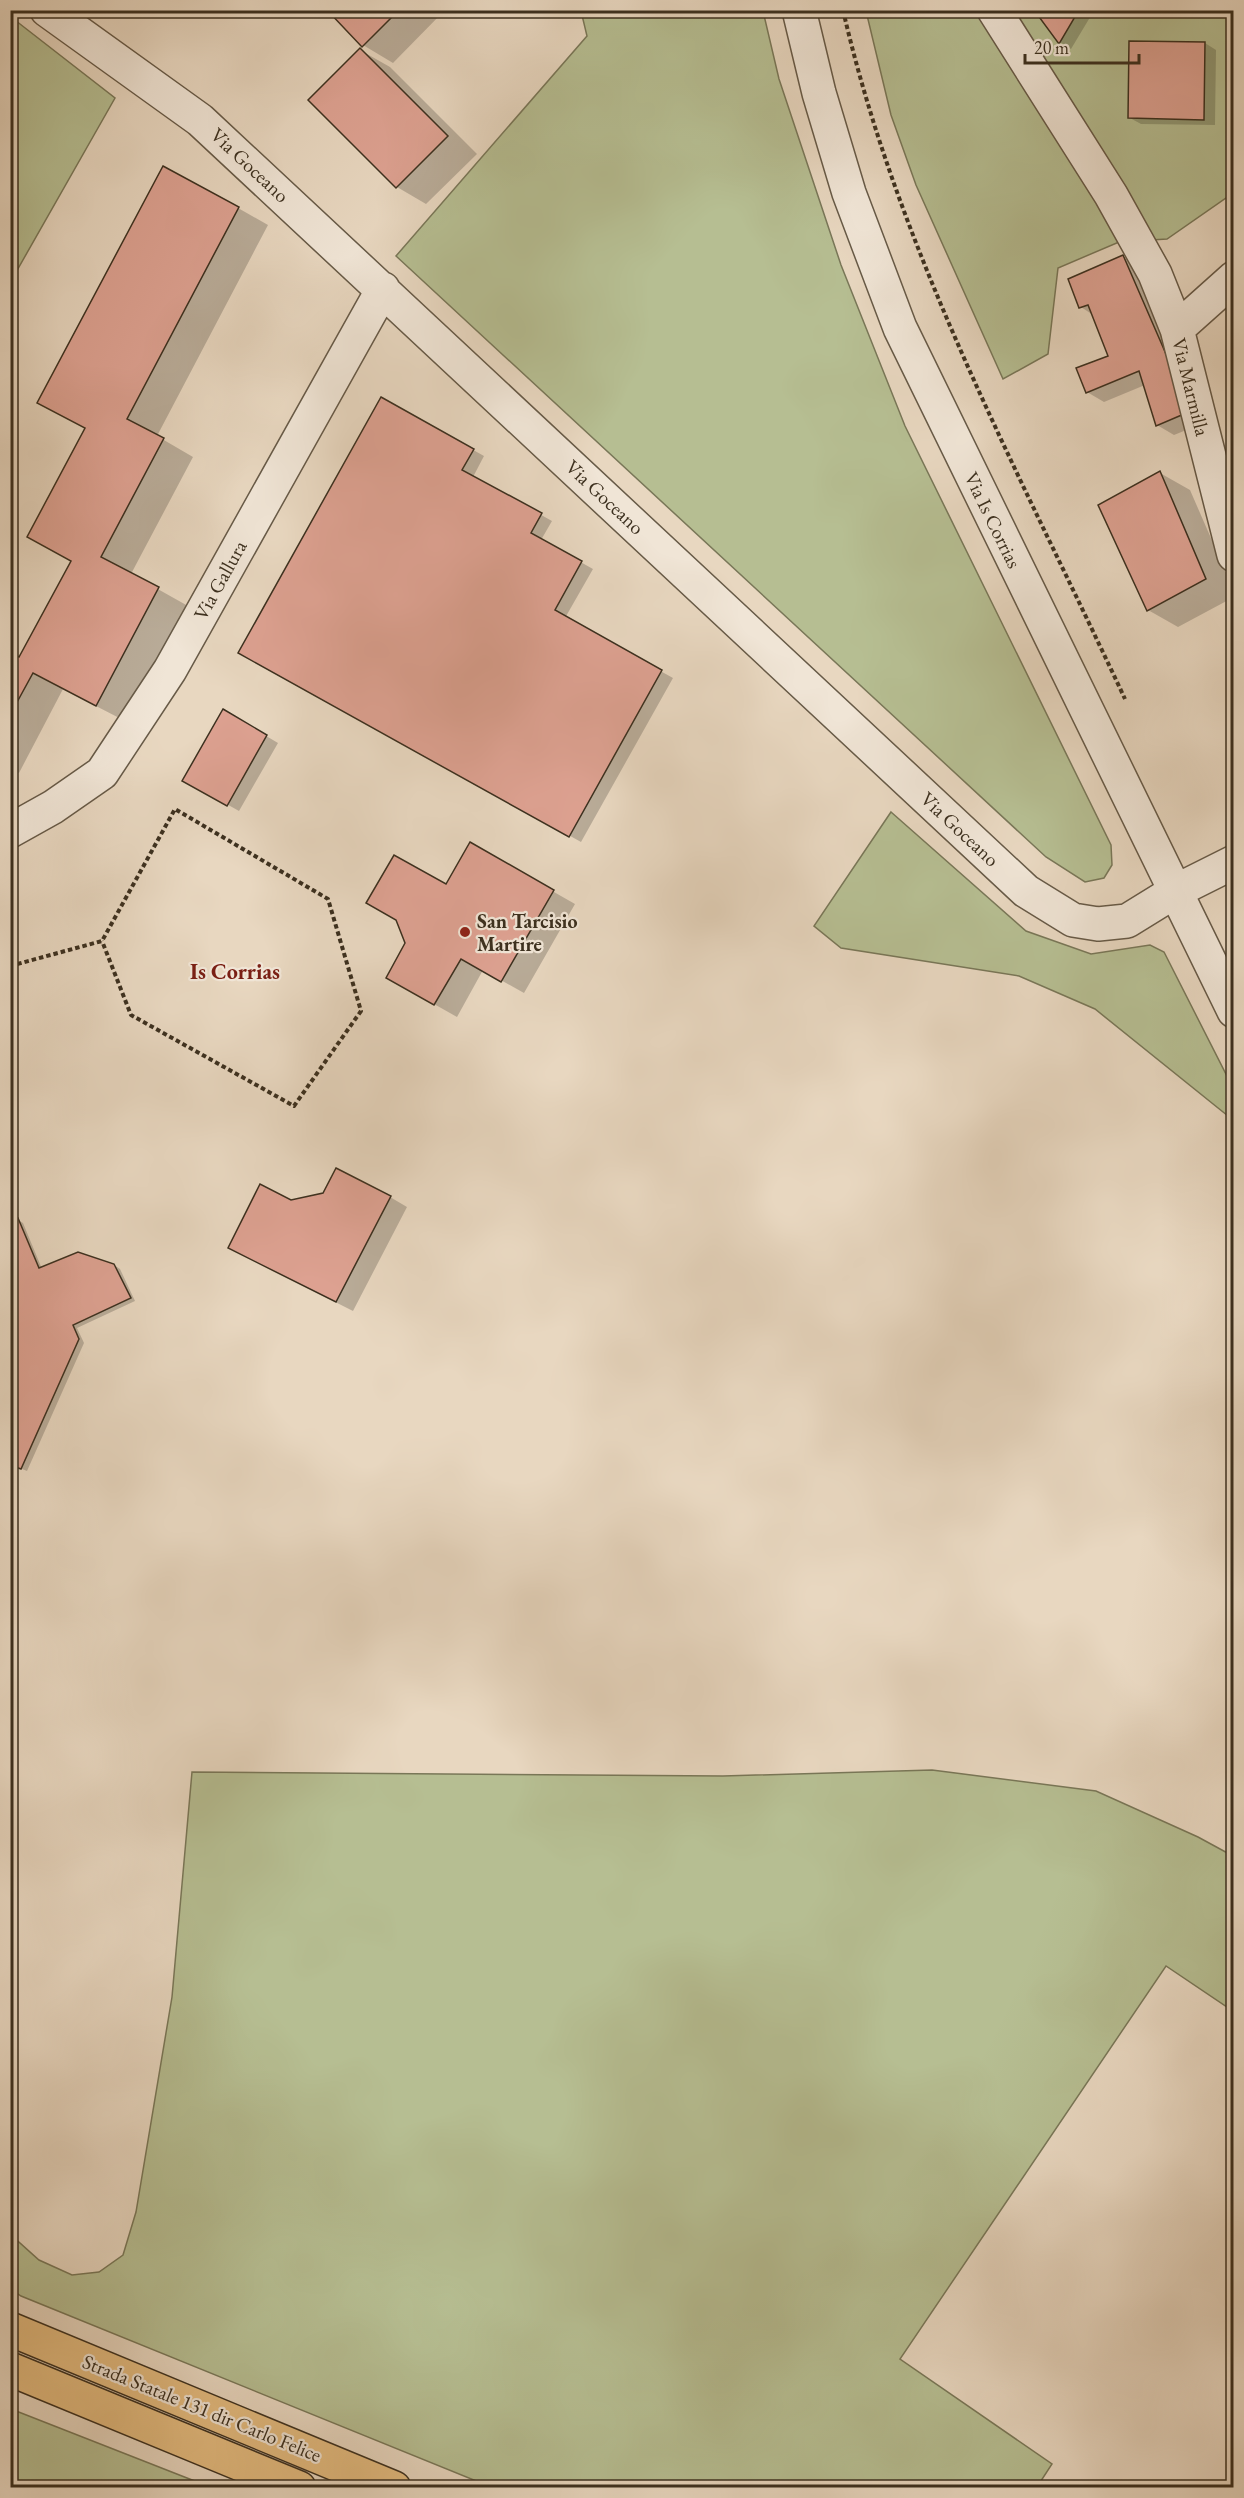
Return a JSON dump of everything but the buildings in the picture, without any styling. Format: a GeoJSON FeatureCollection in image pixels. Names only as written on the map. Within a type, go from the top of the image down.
{"type":"FeatureCollection","features":[{"type":"Feature","properties":{"kind":"highway","name":"Strada Statale 131 dir Carlo Felice"},"geometry":{"type":"LineString","coordinates":[[10,2329],[394,2487]]}},
{"type":"Feature","properties":{"kind":"highway","name":"Strada Statale 131 dir Carlo Felice"},"geometry":{"type":"LineString","coordinates":[[10,2369],[299,2487]]}},
{"type":"Feature","properties":{"kind":"street","name":"Via Goceano"},"geometry":{"type":"LineString","coordinates":[[47,10],[200,120],[1026,891],[1074,920],[1098,924],[1127,921],[1174,892]]}},
{"type":"Feature","properties":{"kind":"street","name":"Via Is Corrias"},"geometry":{"type":"LineString","coordinates":[[799,10],[819,93],[849,193],[900,328],[1233,1011]]}},
{"type":"Feature","properties":{"kind":"street"},"geometry":{"type":"LineString","coordinates":[[994,10],[1116,205],[1155,274],[1177,329]]}},
{"type":"Feature","properties":{"kind":"street","name":"Via Marmilla"},"geometry":{"type":"LineString","coordinates":[[1233,278],[1177,329],[1233,555]]}},
{"type":"Feature","properties":{"kind":"street","name":"Via Gallura"},"geometry":{"type":"LineString","coordinates":[[10,831],[53,807],[102,773],[170,670],[383,289]]}},
{"type":"Feature","properties":{"kind":"street"},"geometry":{"type":"LineString","coordinates":[[1174,892],[1233,861]]}},
{"type":"Feature","properties":{"kind":"path"},"geometry":{"type":"LineString","coordinates":[[843,10],[855,65],[916,247],[1006,454],[1064,568],[1129,706]]}},
{"type":"Feature","properties":{"kind":"path"},"geometry":{"type":"LineString","coordinates":[[10,966],[102,941],[175,809],[328,899],[361,1011],[294,1106],[131,1015],[102,941]]}},
{"type":"Feature","properties":{"kind":"green space"},"geometry":{"type":"Polygon","coordinates":[[[581,11],[763,11],[779,79],[841,265],[905,426],[1111,845],[1112,865],[1104,878],[1085,882],[1046,857],[396,256],[587,36],[581,11]]]}},
{"type":"Feature","properties":{"kind":"green space"},"geometry":{"type":"Polygon","coordinates":[[[866,11],[1233,11],[1233,193],[1167,239],[1119,242],[1058,268],[1048,354],[1003,379],[916,185],[891,115],[866,11]]]}},
{"type":"Feature","properties":{"kind":"green space"},"geometry":{"type":"Polygon","coordinates":[[[11,17],[115,98],[11,281],[11,17]]]}},
{"type":"Feature","properties":{"kind":"green space"},"geometry":{"type":"Polygon","coordinates":[[[891,812],[1026,931],[1091,954],[1150,945],[1164,952],[1233,1088],[1233,1120],[1095,1009],[1019,976],[841,948],[814,926],[891,812]]]}},
{"type":"Feature","properties":{"kind":"green space"},"geometry":{"type":"Polygon","coordinates":[[[932,1770],[1096,1791],[1198,1837],[1233,1856],[1233,2011],[1166,1966],[900,2359],[1052,2464],[1037,2487],[491,2487],[21,2296],[11,2289],[11,2235],[39,2260],[72,2275],[99,2272],[123,2255],[136,2212],[172,1997],[192,1772],[723,1776],[932,1770]]]}},
{"type":"Feature","properties":{"kind":"green space"},"geometry":{"type":"Polygon","coordinates":[[[11,2409],[210,2487],[11,2487],[11,2409]]]}},
{"type":"Feature","properties":{"kind":"place","name":"San Tarcisio Martire"},"geometry":{"type":"Point","coordinates":[465,932]}},
{"type":"Feature","properties":{"kind":"district","name":"Is Corrias"},"geometry":{"type":"Point","coordinates":[235,971]}}]}
